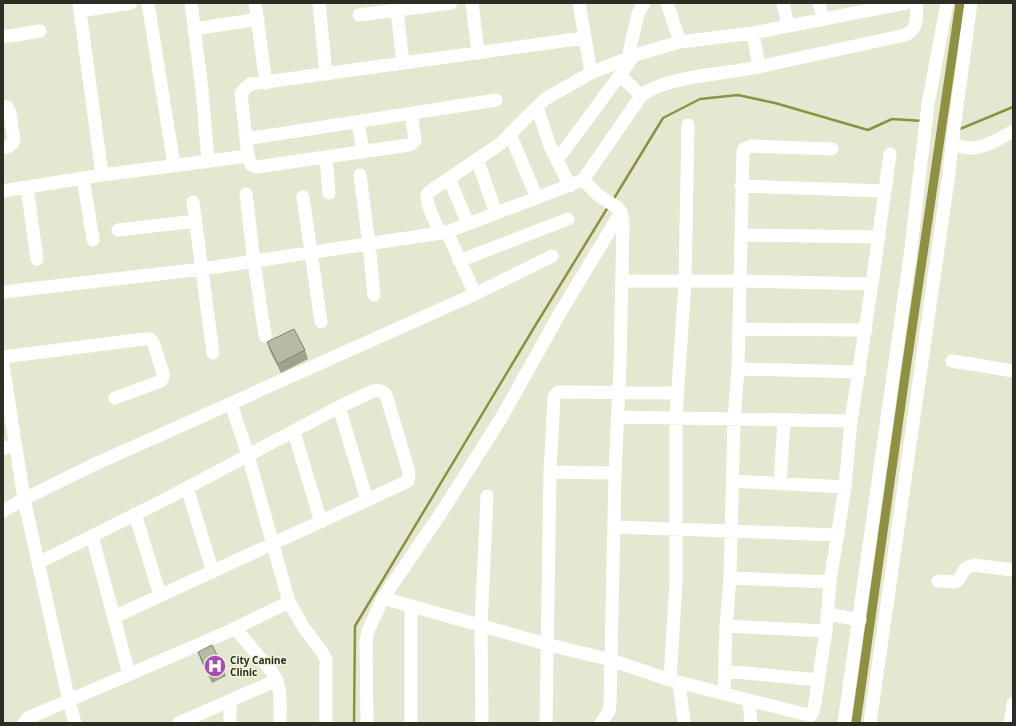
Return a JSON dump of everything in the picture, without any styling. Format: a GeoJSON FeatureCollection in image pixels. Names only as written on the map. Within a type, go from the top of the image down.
{"type":"FeatureCollection","features":[{"type":"Feature","properties":{"kind":"street"},"geometry":{"type":"LineString","coordinates":[[102,175],[79,7],[131,3]]}},
{"type":"Feature","properties":{"kind":"street"},"geometry":{"type":"LineString","coordinates":[[148,3],[174,165]]}},
{"type":"Feature","properties":{"kind":"street"},"geometry":{"type":"LineString","coordinates":[[191,3],[202,90],[208,160]]}},
{"type":"Feature","properties":{"kind":"street"},"geometry":{"type":"LineString","coordinates":[[255,3],[266,83]]}},
{"type":"Feature","properties":{"kind":"street"},"geometry":{"type":"LineString","coordinates":[[319,3],[326,74]]}},
{"type":"Feature","properties":{"kind":"street"},"geometry":{"type":"LineString","coordinates":[[359,15],[451,3]]}},
{"type":"Feature","properties":{"kind":"street"},"geometry":{"type":"LineString","coordinates":[[472,3],[478,53]]}},
{"type":"Feature","properties":{"kind":"street"},"geometry":{"type":"LineString","coordinates":[[579,3],[591,73]]}},
{"type":"Feature","properties":{"kind":"street"},"geometry":{"type":"LineString","coordinates":[[557,160],[632,56],[638,14],[644,3]]}},
{"type":"Feature","properties":{"kind":"street"},"geometry":{"type":"LineString","coordinates":[[667,3],[680,42]]}},
{"type":"Feature","properties":{"kind":"street"},"geometry":{"type":"LineString","coordinates":[[783,3],[788,25]]}},
{"type":"Feature","properties":{"kind":"street"},"geometry":{"type":"LineString","coordinates":[[819,3],[823,19]]}},
{"type":"Feature","properties":{"kind":"street"},"geometry":{"type":"LineString","coordinates":[[475,294],[459,261],[428,205],[427,195],[449,178],[500,144],[545,99],[591,73],[632,56],[680,42],[753,33],[906,3]]}},
{"type":"Feature","properties":{"kind":"street"},"geometry":{"type":"LineString","coordinates":[[3,292],[202,269],[443,233],[583,180],[641,96],[648,90],[676,82],[759,67],[906,35],[912,32],[915,28],[917,3]]}},
{"type":"Feature","properties":{"kind":"street"},"geometry":{"type":"LineString","coordinates":[[844,723],[860,620],[865,572],[910,256],[928,104],[947,3]]}},
{"type":"Feature","properties":{"kind":"street"},"geometry":{"type":"LineString","coordinates":[[870,723],[949,173],[971,3]]}},
{"type":"Feature","properties":{"kind":"street"},"geometry":{"type":"LineString","coordinates":[[397,10],[404,63]]}},
{"type":"Feature","properties":{"kind":"street"},"geometry":{"type":"LineString","coordinates":[[194,29],[258,19]]}},
{"type":"Feature","properties":{"kind":"street"},"geometry":{"type":"LineString","coordinates":[[3,37],[40,31]]}},
{"type":"Feature","properties":{"kind":"street"},"geometry":{"type":"LineString","coordinates":[[753,33],[759,67]]}},
{"type":"Feature","properties":{"kind":"street"},"geometry":{"type":"LineString","coordinates":[[411,114],[414,142],[409,145],[256,167],[251,164],[248,156],[241,94],[247,86],[584,38]]}},
{"type":"Feature","properties":{"kind":"street"},"geometry":{"type":"LineString","coordinates":[[620,74],[641,96]]}},
{"type":"Feature","properties":{"kind":"street"},"geometry":{"type":"LineString","coordinates":[[246,138],[496,100]]}},
{"type":"Feature","properties":{"kind":"street"},"geometry":{"type":"LineString","coordinates":[[3,107],[7,107],[10,113],[14,140],[12,144],[3,148]]}},
{"type":"Feature","properties":{"kind":"street"},"geometry":{"type":"LineString","coordinates":[[537,107],[540,120],[570,186]]}},
{"type":"Feature","properties":{"kind":"street"},"geometry":{"type":"LineString","coordinates":[[358,122],[363,152]]}},
{"type":"Feature","properties":{"kind":"street"},"geometry":{"type":"LineString","coordinates":[[684,723],[674,682],[676,582],[676,418],[685,282],[688,125]]}},
{"type":"Feature","properties":{"kind":"street"},"geometry":{"type":"LineString","coordinates":[[952,144],[970,149],[975,148],[990,143],[1013,131]]}},
{"type":"Feature","properties":{"kind":"street"},"geometry":{"type":"LineString","coordinates":[[510,134],[536,198]]}},
{"type":"Feature","properties":{"kind":"street"},"geometry":{"type":"LineString","coordinates":[[724,694],[726,626],[730,578],[734,418],[738,369],[741,186],[743,152],[746,147],[750,146],[832,149]]}},
{"type":"Feature","properties":{"kind":"street"},"geometry":{"type":"LineString","coordinates":[[383,598],[546,644],[611,660],[674,682],[749,701],[794,717],[811,715],[813,712],[826,631],[830,582],[845,487],[851,421],[860,372],[890,154]]}},
{"type":"Feature","properties":{"kind":"street"},"geometry":{"type":"LineString","coordinates":[[3,191],[102,175],[248,156]]}},
{"type":"Feature","properties":{"kind":"street"},"geometry":{"type":"LineString","coordinates":[[326,158],[329,193]]}},
{"type":"Feature","properties":{"kind":"street"},"geometry":{"type":"LineString","coordinates":[[477,159],[496,213]]}},
{"type":"Feature","properties":{"kind":"street"},"geometry":{"type":"LineString","coordinates":[[360,175],[374,295]]}},
{"type":"Feature","properties":{"kind":"street"},"geometry":{"type":"LineString","coordinates":[[84,178],[93,240]]}},
{"type":"Feature","properties":{"kind":"street"},"geometry":{"type":"LineString","coordinates":[[449,178],[468,224]]}},
{"type":"Feature","properties":{"kind":"street"},"geometry":{"type":"LineString","coordinates":[[583,180],[598,195],[619,210],[623,223],[615,473],[610,704],[609,711],[600,723]]}},
{"type":"Feature","properties":{"kind":"street"},"geometry":{"type":"LineString","coordinates":[[741,186],[885,191]]}},
{"type":"Feature","properties":{"kind":"street"},"geometry":{"type":"LineString","coordinates":[[27,187],[37,259]]}},
{"type":"Feature","properties":{"kind":"street"},"geometry":{"type":"LineString","coordinates":[[246,194],[265,336]]}},
{"type":"Feature","properties":{"kind":"street"},"geometry":{"type":"LineString","coordinates":[[303,197],[321,322]]}},
{"type":"Feature","properties":{"kind":"street"},"geometry":{"type":"LineString","coordinates":[[193,202],[213,353]]}},
{"type":"Feature","properties":{"kind":"street"},"geometry":{"type":"LineString","coordinates":[[367,723],[366,642],[368,631],[383,598],[441,513],[500,420],[619,210]]}},
{"type":"Feature","properties":{"kind":"street"},"geometry":{"type":"LineString","coordinates":[[459,261],[568,219]]}},
{"type":"Feature","properties":{"kind":"street"},"geometry":{"type":"LineString","coordinates":[[118,230],[196,221]]}},
{"type":"Feature","properties":{"kind":"street"},"geometry":{"type":"LineString","coordinates":[[741,234],[879,236]]}},
{"type":"Feature","properties":{"kind":"street"},"geometry":{"type":"LineString","coordinates":[[3,511],[93,465],[475,294],[552,256]]}},
{"type":"Feature","properties":{"kind":"street"},"geometry":{"type":"LineString","coordinates":[[622,281],[740,281],[872,284]]}},
{"type":"Feature","properties":{"kind":"street"},"geometry":{"type":"LineString","coordinates":[[738,329],[866,330]]}},
{"type":"Feature","properties":{"kind":"street"},"geometry":{"type":"LineString","coordinates":[[3,357],[144,339],[150,340],[153,342],[163,373],[161,381],[115,398]]}},
{"type":"Feature","properties":{"kind":"street"},"geometry":{"type":"LineString","coordinates":[[952,361],[1013,371]]}},
{"type":"Feature","properties":{"kind":"street"},"geometry":{"type":"LineString","coordinates":[[3,365],[9,447],[24,499],[75,723]]}},
{"type":"Feature","properties":{"kind":"street"},"geometry":{"type":"LineString","coordinates":[[738,369],[860,372]]}},
{"type":"Feature","properties":{"kind":"street"},"geometry":{"type":"LineString","coordinates":[[38,563],[187,488],[339,407],[373,391],[379,390],[384,392],[409,476],[408,480],[273,545],[114,617]]}},
{"type":"Feature","properties":{"kind":"street"},"geometry":{"type":"LineString","coordinates":[[546,723],[546,644],[553,402],[557,393],[560,392],[677,393]]}},
{"type":"Feature","properties":{"kind":"street"},"geometry":{"type":"LineString","coordinates":[[230,404],[248,455],[289,602],[304,628],[326,659],[326,723]]}},
{"type":"Feature","properties":{"kind":"street"},"geometry":{"type":"LineString","coordinates":[[339,407],[367,500]]}},
{"type":"Feature","properties":{"kind":"street"},"geometry":{"type":"LineString","coordinates":[[617,417],[851,421]]}},
{"type":"Feature","properties":{"kind":"street"},"geometry":{"type":"LineString","coordinates":[[780,484],[784,421]]}},
{"type":"Feature","properties":{"kind":"street"},"geometry":{"type":"LineString","coordinates":[[294,432],[321,522]]}},
{"type":"Feature","properties":{"kind":"street"},"geometry":{"type":"LineString","coordinates":[[550,472],[615,473]]}},
{"type":"Feature","properties":{"kind":"street"},"geometry":{"type":"LineString","coordinates":[[733,481],[845,487]]}},
{"type":"Feature","properties":{"kind":"street"},"geometry":{"type":"LineString","coordinates":[[187,488],[212,572]]}},
{"type":"Feature","properties":{"kind":"street"},"geometry":{"type":"LineString","coordinates":[[482,723],[481,625],[487,496]]}},
{"type":"Feature","properties":{"kind":"street"},"geometry":{"type":"LineString","coordinates":[[135,514],[160,595]]}},
{"type":"Feature","properties":{"kind":"street"},"geometry":{"type":"LineString","coordinates":[[614,527],[838,535]]}},
{"type":"Feature","properties":{"kind":"street"},"geometry":{"type":"LineString","coordinates":[[92,536],[129,674]]}},
{"type":"Feature","properties":{"kind":"street"},"geometry":{"type":"LineString","coordinates":[[938,581],[955,582],[966,568],[974,565],[1013,570]]}},
{"type":"Feature","properties":{"kind":"street"},"geometry":{"type":"LineString","coordinates":[[730,578],[830,582]]}},
{"type":"Feature","properties":{"kind":"street"},"geometry":{"type":"LineString","coordinates":[[24,723],[28,718],[235,628],[289,602]]}},
{"type":"Feature","properties":{"kind":"street"},"geometry":{"type":"LineString","coordinates":[[411,723],[412,607]]}},
{"type":"Feature","properties":{"kind":"street"},"geometry":{"type":"LineString","coordinates":[[827,614],[860,620]]}},
{"type":"Feature","properties":{"kind":"street"},"geometry":{"type":"LineString","coordinates":[[726,626],[826,631]]}},
{"type":"Feature","properties":{"kind":"street"},"geometry":{"type":"LineString","coordinates":[[235,628],[273,673],[277,680],[280,696],[280,723]]}},
{"type":"Feature","properties":{"kind":"street"},"geometry":{"type":"LineString","coordinates":[[725,671],[818,680]]}},
{"type":"Feature","properties":{"kind":"street"},"geometry":{"type":"LineString","coordinates":[[181,723],[277,680]]}},
{"type":"Feature","properties":{"kind":"street"},"geometry":{"type":"LineString","coordinates":[[749,701],[751,723]]}},
{"type":"Feature","properties":{"kind":"street"},"geometry":{"type":"LineString","coordinates":[[230,702],[230,723]]}},
{"type":"Feature","properties":{"kind":"street"},"geometry":{"type":"LineString","coordinates":[[1010,723],[1013,704]]}},
{"type":"Feature","properties":{"kind":"building"},"geometry":{"type":"Polygon","coordinates":[[[294,329],[305,350],[278,364],[267,342],[294,329]]]}},
{"type":"Feature","properties":{"kind":"building"},"geometry":{"type":"Polygon","coordinates":[[[212,645],[223,667],[209,674],[198,652],[212,645]]]}},
{"type":"Feature","properties":{"kind":"waterway"},"geometry":{"type":"LineString","coordinates":[[856,723],[960,3]]}},
{"type":"Feature","properties":{"kind":"waterway"},"geometry":{"type":"LineString","coordinates":[[613,200],[663,118],[700,99],[738,95],[775,103],[868,130],[892,119],[923,121]]}},
{"type":"Feature","properties":{"kind":"waterway"},"geometry":{"type":"LineString","coordinates":[[960,129],[1013,107]]}},
{"type":"Feature","properties":{"kind":"waterway"},"geometry":{"type":"LineString","coordinates":[[354,723],[355,626],[608,207]]}},
{"type":"Feature","properties":{"kind":"place","name":"City Canine Clinic"},"geometry":{"type":"Point","coordinates":[215,666]}}]}
